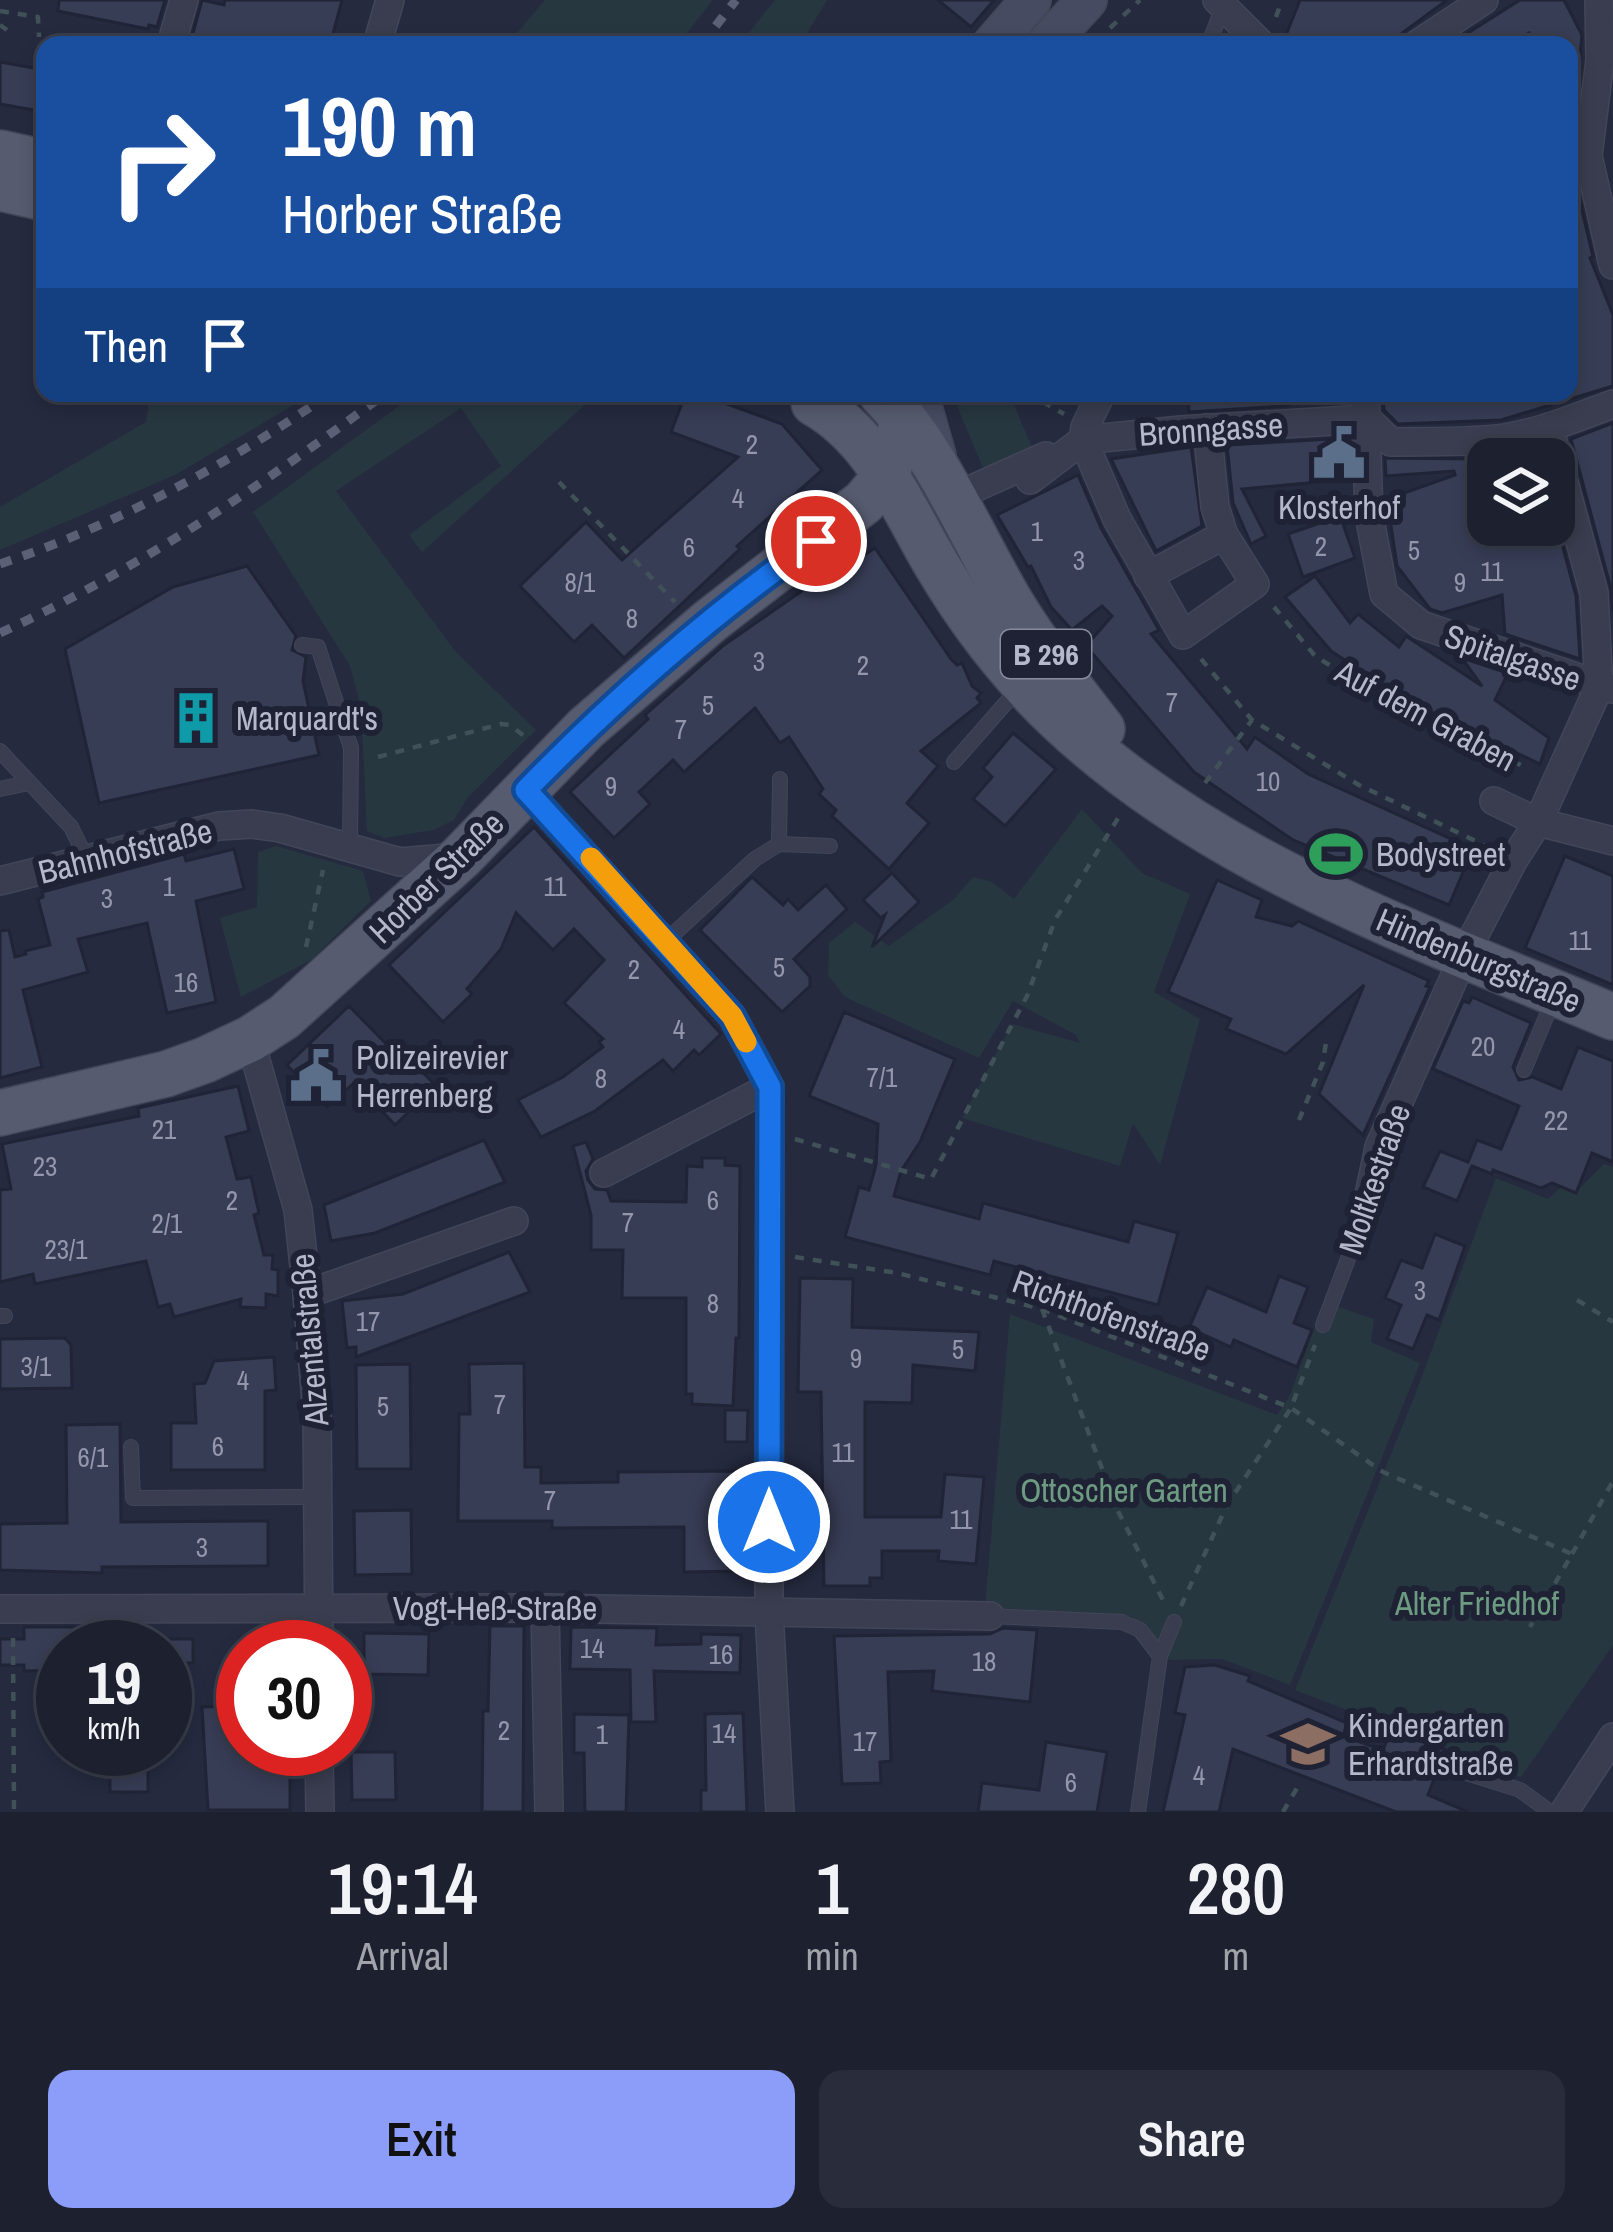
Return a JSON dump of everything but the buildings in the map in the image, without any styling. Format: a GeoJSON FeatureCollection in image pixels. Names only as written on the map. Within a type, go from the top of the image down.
{"type":"FeatureCollection","features":[{"type":"Feature","properties":{"kind":"main road"},"geometry":{"type":"LineString","coordinates":[[1000,36],[1031,0]]}},
{"type":"Feature","properties":{"kind":"main road"},"geometry":{"type":"LineString","coordinates":[[0,153],[36,161]]}},
{"type":"Feature","properties":{"kind":"main road"},"geometry":{"type":"LineString","coordinates":[[0,188],[36,196]]}},
{"type":"Feature","properties":{"kind":"main road"},"geometry":{"type":"LineString","coordinates":[[803,402],[842,438],[847,468],[841,494],[816,541]]}},
{"type":"Feature","properties":{"kind":"main road","name":"B 296"},"geometry":{"type":"LineString","coordinates":[[807,402],[835,415],[884,427],[947,489]]}},
{"type":"Feature","properties":{"kind":"main road"},"geometry":{"type":"LineString","coordinates":[[816,541],[884,427]]}},
{"type":"Feature","properties":{"kind":"main road","name":"B 296"},"geometry":{"type":"LineString","coordinates":[[884,427],[910,518]]}},
{"type":"Feature","properties":{"kind":"main road","name":"Hindenburgstraße"},"geometry":{"type":"LineString","coordinates":[[947,489],[1016,611],[1076,696],[1139,806]]}},
{"type":"Feature","properties":{"kind":"main road"},"geometry":{"type":"LineString","coordinates":[[816,541],[867,511],[910,518]]}},
{"type":"Feature","properties":{"kind":"main road","name":"Hindenburgstraße"},"geometry":{"type":"LineString","coordinates":[[910,518],[958,601],[1023,683],[1093,748],[1139,806],[1213,835],[1294,880],[1613,1017]]}},
{"type":"Feature","properties":{"kind":"main road","name":"Horber Straße"},"geometry":{"type":"LineString","coordinates":[[0,1113],[166,1074],[250,1040],[320,986],[461,857],[586,728],[684,642],[816,541]]}},
{"type":"Feature","properties":{"kind":"street"},"geometry":{"type":"LineString","coordinates":[[173,36],[184,0]]}},
{"type":"Feature","properties":{"kind":"street"},"geometry":{"type":"LineString","coordinates":[[379,36],[389,0]]}},
{"type":"Feature","properties":{"kind":"street"},"geometry":{"type":"LineString","coordinates":[[1430,36],[1484,0]]}},
{"type":"Feature","properties":{"kind":"street"},"geometry":{"type":"LineString","coordinates":[[1599,0],[1600,60],[1579,160],[1613,266]]}},
{"type":"Feature","properties":{"kind":"street"},"geometry":{"type":"LineString","coordinates":[[1220,4],[1253,36]]}},
{"type":"Feature","properties":{"kind":"street"},"geometry":{"type":"LineString","coordinates":[[1030,480],[1084,434],[1098,402]]}},
{"type":"Feature","properties":{"kind":"street","name":"Bronngasse"},"geometry":{"type":"LineString","coordinates":[[947,489],[998,476],[1084,434],[1207,428],[1366,406],[1390,442],[1506,437],[1613,404]]}},
{"type":"Feature","properties":{"kind":"street","name":"Spitalgasse"},"geometry":{"type":"LineString","coordinates":[[1366,406],[1369,514],[1384,594],[1421,625],[1606,688]]}},
{"type":"Feature","properties":{"kind":"street"},"geometry":{"type":"LineString","coordinates":[[1549,427],[1594,593],[1606,688]]}},
{"type":"Feature","properties":{"kind":"street"},"geometry":{"type":"LineString","coordinates":[[1084,434],[1117,519],[1183,635],[1255,584],[1224,535],[1215,508],[1207,428]]}},
{"type":"Feature","properties":{"kind":"street"},"geometry":{"type":"LineString","coordinates":[[1148,576],[1224,535]]}},
{"type":"Feature","properties":{"kind":"street","name":"Moltkestraße"},"geometry":{"type":"LineString","coordinates":[[1365,1214],[1379,1148],[1466,953],[1606,688]]}},
{"type":"Feature","properties":{"kind":"street"},"geometry":{"type":"LineString","coordinates":[[526,790],[732,1016],[770,1087],[769,1612],[780,1812]]}},
{"type":"Feature","properties":{"kind":"street","name":"Auf dem Graben"},"geometry":{"type":"LineString","coordinates":[[1495,801],[1538,822],[1613,841]]}},
{"type":"Feature","properties":{"kind":"street","name":"Bahnhofstraße"},"geometry":{"type":"LineString","coordinates":[[0,881],[219,826],[252,824],[400,862],[461,857]]}},
{"type":"Feature","properties":{"kind":"street","name":"Alzentalstraße"},"geometry":{"type":"LineString","coordinates":[[250,1040],[298,1210],[308,1294],[317,1414],[318,1620]]}},
{"type":"Feature","properties":{"kind":"street"},"geometry":{"type":"LineString","coordinates":[[604,1173],[770,1087]]}},
{"type":"Feature","properties":{"kind":"street"},"geometry":{"type":"LineString","coordinates":[[308,1294],[514,1221]]}},
{"type":"Feature","properties":{"kind":"street"},"geometry":{"type":"LineString","coordinates":[[545,1608],[549,1812]]}},
{"type":"Feature","properties":{"kind":"street","name":"Vogt-Heß-Straße"},"geometry":{"type":"LineString","coordinates":[[6,1609],[545,1608],[990,1616]]}},
{"type":"Feature","properties":{"kind":"street"},"geometry":{"type":"LineString","coordinates":[[1564,1812],[1613,1737]]}},
{"type":"Feature","properties":{"kind":"street"},"geometry":{"type":"LineString","coordinates":[[319,1776],[320,1812]]}},
{"type":"Feature","properties":{"kind":"lane"},"geometry":{"type":"LineString","coordinates":[[1212,36],[1220,4]]}},
{"type":"Feature","properties":{"kind":"lane"},"geometry":{"type":"LineString","coordinates":[[302,645],[318,647],[351,748],[339,845]]}},
{"type":"Feature","properties":{"kind":"lane"},"geometry":{"type":"LineString","coordinates":[[954,762],[1023,683]]}},
{"type":"Feature","properties":{"kind":"lane"},"geometry":{"type":"LineString","coordinates":[[0,751],[71,827],[88,862]]}},
{"type":"Feature","properties":{"kind":"lane"},"geometry":{"type":"LineString","coordinates":[[778,844],[780,778]]}},
{"type":"Feature","properties":{"kind":"lane"},"geometry":{"type":"LineString","coordinates":[[0,789],[29,783]]}},
{"type":"Feature","properties":{"kind":"lane"},"geometry":{"type":"LineString","coordinates":[[667,940],[755,859],[778,844],[830,846]]}},
{"type":"Feature","properties":{"kind":"lane"},"geometry":{"type":"LineString","coordinates":[[1524,1070],[1556,993]]}},
{"type":"Feature","properties":{"kind":"lane","name":"Moltkestraße"},"geometry":{"type":"LineString","coordinates":[[1323,1325],[1365,1214]]}},
{"type":"Feature","properties":{"kind":"lane"},"geometry":{"type":"LineString","coordinates":[[131,1447],[133,1498],[317,1497]]}},
{"type":"Feature","properties":{"kind":"lane"},"geometry":{"type":"LineString","coordinates":[[990,1616],[1122,1622],[1140,1630],[1160,1656]]}},
{"type":"Feature","properties":{"kind":"lane"},"geometry":{"type":"LineString","coordinates":[[1138,1812],[1160,1656],[1174,1622]]}},
{"type":"Feature","properties":{"kind":"lane"},"geometry":{"type":"LineString","coordinates":[[1451,1768],[1520,1790],[1550,1812]]}},
{"type":"Feature","properties":{"kind":"path"},"geometry":{"type":"LineString","coordinates":[[1074,22],[1140,0]]}},
{"type":"Feature","properties":{"kind":"path"},"geometry":{"type":"LineString","coordinates":[[1271,0],[1279,8]]}},
{"type":"Feature","properties":{"kind":"path"},"geometry":{"type":"LineString","coordinates":[[0,11],[38,17],[39,36]]}},
{"type":"Feature","properties":{"kind":"path"},"geometry":{"type":"LineString","coordinates":[[0,25],[7,30]]}},
{"type":"Feature","properties":{"kind":"path"},"geometry":{"type":"LineString","coordinates":[[1040,402],[1084,434]]}},
{"type":"Feature","properties":{"kind":"path"},"geometry":{"type":"LineString","coordinates":[[559,482],[683,610]]}},
{"type":"Feature","properties":{"kind":"path","name":"Auf dem Graben"},"geometry":{"type":"LineString","coordinates":[[1255,584],[1316,657],[1404,709],[1557,782]]}},
{"type":"Feature","properties":{"kind":"path"},"geometry":{"type":"LineString","coordinates":[[1183,635],[1252,720],[1359,785],[1513,861]]}},
{"type":"Feature","properties":{"kind":"path"},"geometry":{"type":"LineString","coordinates":[[1206,782],[1252,720]]}},
{"type":"Feature","properties":{"kind":"path"},"geometry":{"type":"LineString","coordinates":[[378,757],[501,724],[510,725],[532,742]]}},
{"type":"Feature","properties":{"kind":"path"},"geometry":{"type":"LineString","coordinates":[[772,1133],[931,1179],[1027,996],[1055,920],[1139,806]]}},
{"type":"Feature","properties":{"kind":"path"},"geometry":{"type":"LineString","coordinates":[[1474,856],[1480,843]]}},
{"type":"Feature","properties":{"kind":"path"},"geometry":{"type":"LineString","coordinates":[[320,986],[303,962],[319,896],[339,845]]}},
{"type":"Feature","properties":{"kind":"path"},"geometry":{"type":"LineString","coordinates":[[1299,1120],[1323,1062],[1326,1042]]}},
{"type":"Feature","properties":{"kind":"path","name":"Richthofenstraße"},"geometry":{"type":"LineString","coordinates":[[771,1254],[897,1273],[1042,1309],[1291,1408],[1383,1472],[1572,1554]]}},
{"type":"Feature","properties":{"kind":"path"},"geometry":{"type":"LineString","coordinates":[[1577,1300],[1613,1322]]}},
{"type":"Feature","properties":{"kind":"path"},"geometry":{"type":"LineString","coordinates":[[1042,1309],[1118,1511],[1174,1622]]}},
{"type":"Feature","properties":{"kind":"path"},"geometry":{"type":"LineString","coordinates":[[1174,1622],[1227,1504],[1291,1408],[1323,1325]]}},
{"type":"Feature","properties":{"kind":"path"},"geometry":{"type":"LineString","coordinates":[[1530,1627],[1613,1479]]}},
{"type":"Feature","properties":{"kind":"path"},"geometry":{"type":"LineString","coordinates":[[6,1609],[14,1812]]}},
{"type":"Feature","properties":{"kind":"path"},"geometry":{"type":"LineString","coordinates":[[1282,1812],[1300,1783]]}},
{"type":"Feature","properties":{"kind":"green space"},"geometry":{"type":"Polygon","coordinates":[[[545,0],[713,0],[684,36],[515,36],[545,0]]]}},
{"type":"Feature","properties":{"kind":"green space"},"geometry":{"type":"Polygon","coordinates":[[[775,0],[827,0],[805,36],[746,36],[775,0]]]}},
{"type":"Feature","properties":{"kind":"green space"},"geometry":{"type":"Polygon","coordinates":[[[149,402],[299,402],[175,475],[0,550],[0,507],[146,422],[149,402]]]}},
{"type":"Feature","properties":{"kind":"green space"},"geometry":{"type":"Polygon","coordinates":[[[405,402],[588,402],[422,552],[409,535],[501,466],[461,408],[336,491],[455,651],[536,730],[468,797],[454,820],[433,830],[384,838],[367,831],[361,707],[350,666],[253,512],[405,402]]]}},
{"type":"Feature","properties":{"kind":"green space"},"geometry":{"type":"Polygon","coordinates":[[[1013,402],[1032,447],[983,468],[957,406],[1013,402]]]}},
{"type":"Feature","properties":{"kind":"green space"},"geometry":{"type":"Polygon","coordinates":[[[1082,809],[1142,873],[1190,894],[1154,992],[1200,1019],[1160,1165],[1133,1123],[1120,1166],[962,1118],[1012,1024],[1080,1043],[1076,1035],[1013,1001],[979,1058],[845,997],[828,975],[829,943],[855,922],[889,946],[954,899],[973,877],[992,882],[1014,899],[1082,809]]]}},
{"type":"Feature","properties":{"kind":"green space"},"geometry":{"type":"Polygon","coordinates":[[[276,846],[363,871],[371,901],[311,960],[241,997],[220,918],[257,907],[258,852],[276,846]]]}},
{"type":"Feature","properties":{"kind":"green space","name":"Alter Friedhof"},"geometry":{"type":"Polygon","coordinates":[[[1604,1164],[1613,1167],[1613,1645],[1521,1777],[1295,1690],[1413,1400],[1496,1178],[1548,1199],[1561,1187],[1576,1192],[1604,1164]]]}},
{"type":"Feature","properties":{"kind":"green space","name":"Ottoscher Garten"},"geometry":{"type":"Polygon","coordinates":[[[1324,1302],[1374,1319],[1371,1342],[1420,1363],[1290,1685],[1222,1659],[1169,1660],[1131,1616],[985,1607],[1010,1314],[1277,1415],[1290,1395],[1324,1302]]]}},
{"type":"Feature","properties":{"kind":"railway"},"geometry":{"type":"LineString","coordinates":[[708,36],[736,0]]}},
{"type":"Feature","properties":{"kind":"railway"},"geometry":{"type":"LineString","coordinates":[[0,564],[172,490],[317,402]]}},
{"type":"Feature","properties":{"kind":"railway"},"geometry":{"type":"LineString","coordinates":[[0,633],[102,582],[199,523],[374,402]]}},
{"type":"Feature","properties":{"kind":"slow traffic"},"geometry":{"type":"LineString","coordinates":[[591,858],[732,1016],[746,1042]]}},
{"type":"Feature","properties":{"kind":"place","name":"Klosterhof"},"geometry":{"type":"Point","coordinates":[1339,453]}},
{"type":"Feature","properties":{"kind":"place","name":"Marquardt's"},"geometry":{"type":"Point","coordinates":[196,718]}},
{"type":"Feature","properties":{"kind":"place","name":"Bodystreet"},"geometry":{"type":"Point","coordinates":[1336,854]}},
{"type":"Feature","properties":{"kind":"place","name":"Polizeirevier Herrenberg"},"geometry":{"type":"Point","coordinates":[316,1076]}},
{"type":"Feature","properties":{"kind":"place","name":"Kindergarten Erhardtstraße"},"geometry":{"type":"Point","coordinates":[1308,1744]}},
{"type":"Feature","properties":{"kind":"route"},"geometry":{"type":"LineString","coordinates":[[769,1522],[770,1087],[732,1016],[526,790],[586,728],[684,642],[816,541]]}}]}
